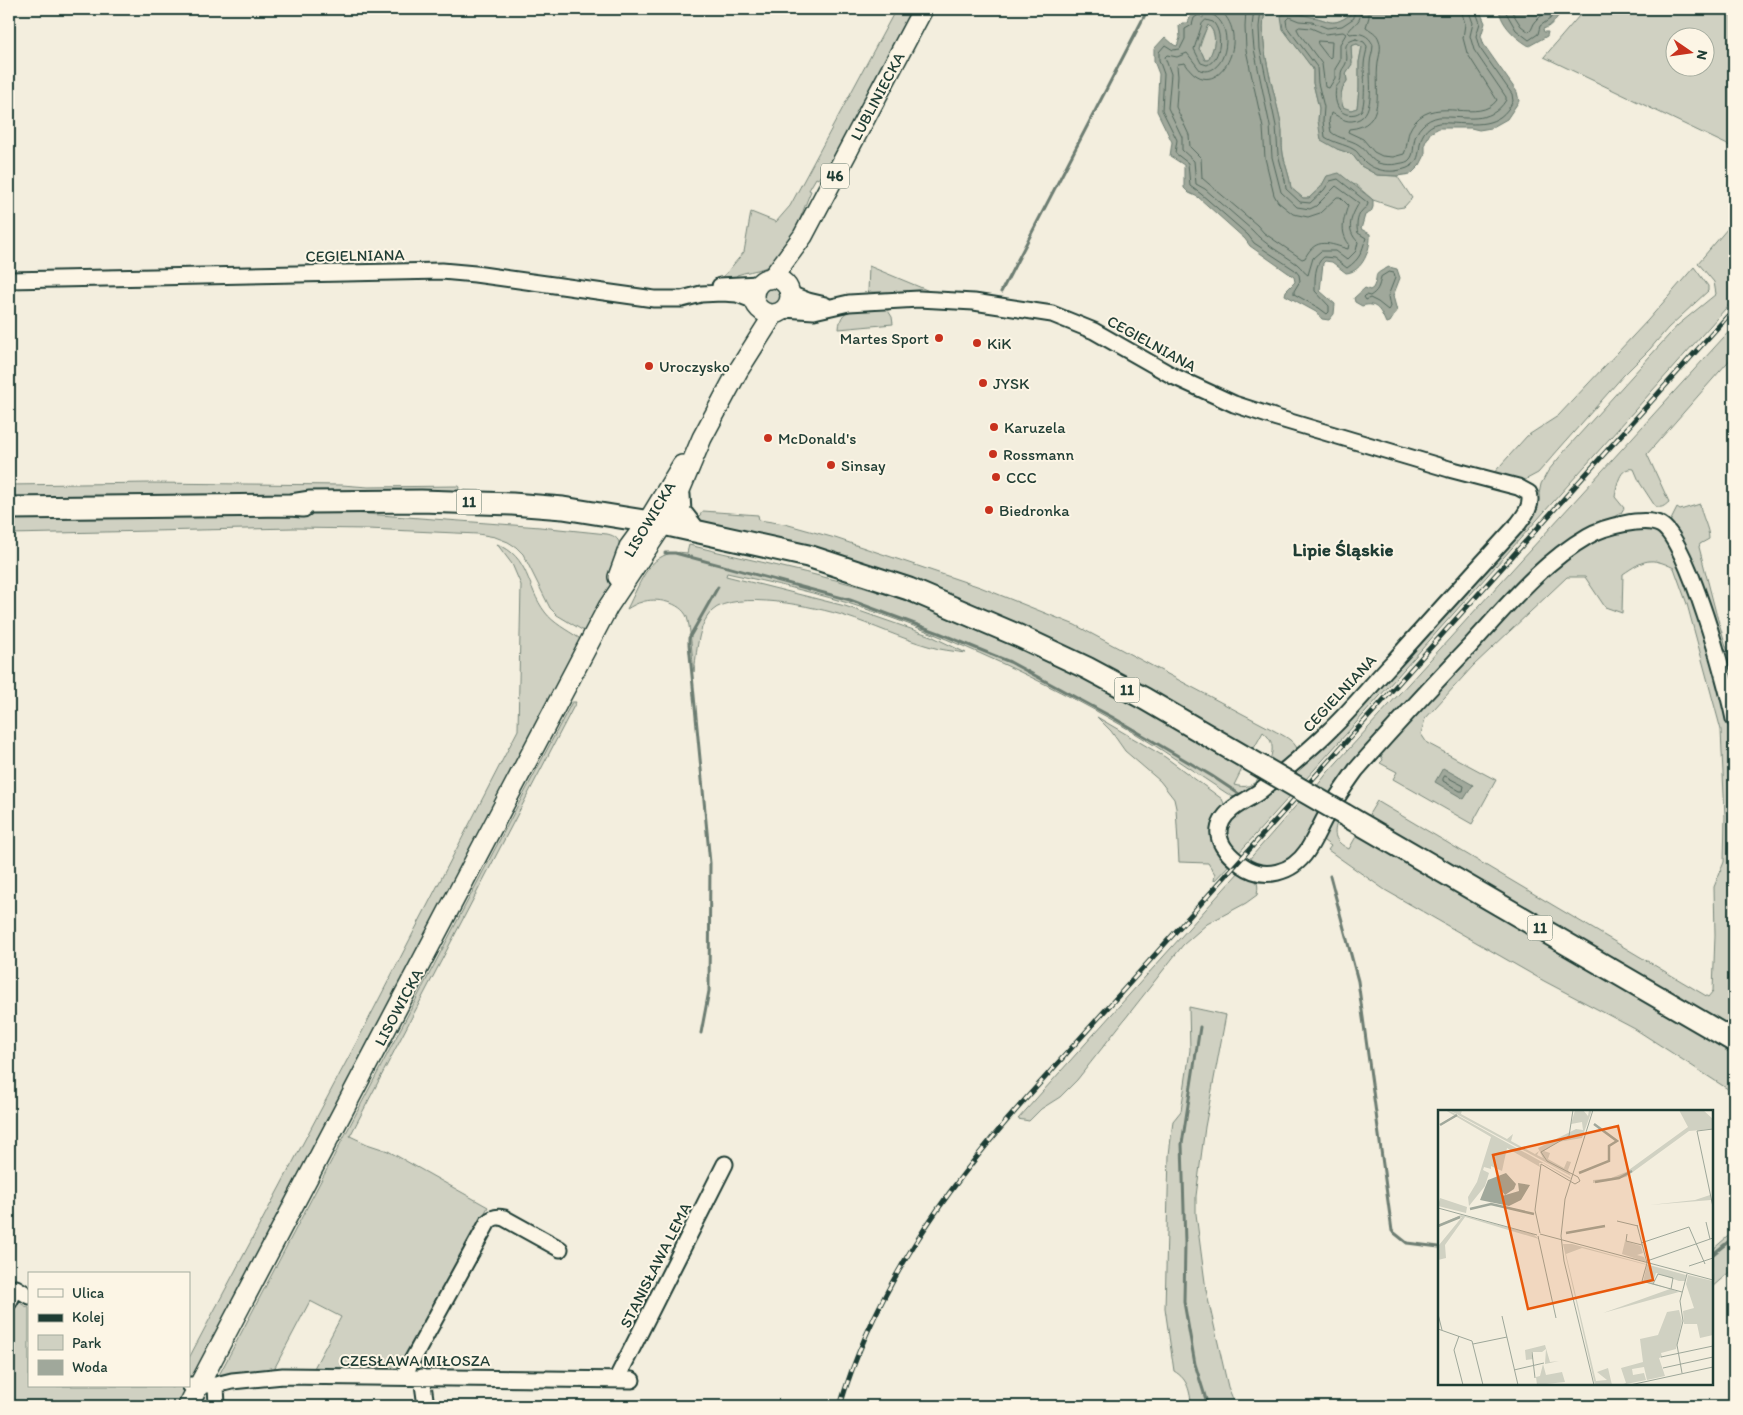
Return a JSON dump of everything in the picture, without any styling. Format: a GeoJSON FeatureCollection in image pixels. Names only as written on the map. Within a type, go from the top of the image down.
{"type":"FeatureCollection","features":[{"type":"Feature","properties":{"kind":"highway"},"geometry":{"type":"LineString","coordinates":[[679,496],[680,512],[694,530]]}},
{"type":"Feature","properties":{"kind":"highway","name":"11"},"geometry":{"type":"LineString","coordinates":[[9,508],[290,505],[505,517],[651,529],[694,530],[808,556],[908,590],[953,608],[1019,636],[1086,668],[1196,728],[1734,1041]]}},
{"type":"Feature","properties":{"kind":"highway","name":"11"},"geometry":{"type":"LineString","coordinates":[[651,529],[953,608]]}},
{"type":"Feature","properties":{"kind":"main road","name":"LUBLINIECKA"},"geometry":{"type":"LineString","coordinates":[[772,297],[788,282],[803,236],[923,9]]}},
{"type":"Feature","properties":{"kind":"main road","name":"LISOWICKA"},"geometry":{"type":"LineString","coordinates":[[188,1406],[201,1385],[608,607],[628,552],[651,529],[679,496],[702,438],[738,371],[772,297]]}},
{"type":"Feature","properties":{"kind":"main road","name":"LISOWICKA"},"geometry":{"type":"LineString","coordinates":[[651,529],[674,477],[702,438]]}},
{"type":"Feature","properties":{"kind":"street","name":"CEGIELNIANA"},"geometry":{"type":"LineString","coordinates":[[9,280],[442,271],[654,299],[682,299],[718,286],[772,297],[814,311],[856,302],[928,300],[988,304],[1052,314],[1094,331],[1173,376],[1234,404],[1449,469],[1518,487],[1529,493],[1528,509],[1518,524],[1332,728],[1262,789],[1226,815],[1219,829],[1221,843],[1231,857],[1245,867],[1263,874],[1276,873],[1289,868],[1299,861],[1356,770],[1507,605],[1544,570],[1577,543],[1589,535],[1611,526],[1645,522],[1660,524],[1666,528],[1679,548],[1700,599],[1734,718]]}},
{"type":"Feature","properties":{"kind":"street","name":"STANISŁAWA LEMA"},"geometry":{"type":"LineString","coordinates":[[616,1380],[725,1164]]}},
{"type":"Feature","properties":{"kind":"street"},"geometry":{"type":"LineString","coordinates":[[403,1377],[488,1222],[492,1218],[497,1216],[504,1218],[560,1249]]}},
{"type":"Feature","properties":{"kind":"street"},"geometry":{"type":"LineString","coordinates":[[9,1302],[22,1292]]}},
{"type":"Feature","properties":{"kind":"street","name":"CZESŁAWA MIŁOSZA"},"geometry":{"type":"LineString","coordinates":[[201,1385],[271,1377],[632,1380]]}},
{"type":"Feature","properties":{"kind":"street"},"geometry":{"type":"LineString","coordinates":[[422,1377],[426,1406]]}},
{"type":"Feature","properties":{"kind":"street"},"geometry":{"type":"LineString","coordinates":[[201,1385],[217,1406]]}},
{"type":"Feature","properties":{"kind":"green space"},"geometry":{"type":"Polygon","coordinates":[[[896,9],[916,9],[845,145],[822,177],[816,178],[809,190],[811,191],[788,245],[773,262],[764,268],[737,275],[735,280],[723,282],[723,277],[744,252],[751,212],[776,222],[790,206],[896,9]]]}},
{"type":"Feature","properties":{"kind":"green space"},"geometry":{"type":"Polygon","coordinates":[[[1266,9],[1348,9],[1350,15],[1334,22],[1288,11],[1283,29],[1313,69],[1313,83],[1319,108],[1318,121],[1337,149],[1352,154],[1361,166],[1377,175],[1397,176],[1412,198],[1404,207],[1397,208],[1373,200],[1356,185],[1327,176],[1321,187],[1309,198],[1303,198],[1291,188],[1283,154],[1281,123],[1265,50],[1263,35],[1266,9]]]}},
{"type":"Feature","properties":{"kind":"green space"},"geometry":{"type":"Polygon","coordinates":[[[1585,9],[1734,9],[1734,148],[1544,57],[1585,9]]]}},
{"type":"Feature","properties":{"kind":"green space"},"geometry":{"type":"Polygon","coordinates":[[[1208,25],[1213,33],[1214,42],[1208,60],[1205,60],[1199,49],[1208,25]]]}},
{"type":"Feature","properties":{"kind":"green space"},"geometry":{"type":"Polygon","coordinates":[[[1356,44],[1362,46],[1359,62],[1359,89],[1357,108],[1351,110],[1343,108],[1341,94],[1347,81],[1346,73],[1352,64],[1351,46],[1356,44]]]}},
{"type":"Feature","properties":{"kind":"green space"},"geometry":{"type":"Polygon","coordinates":[[[1734,221],[1734,299],[1306,779],[1293,771],[1532,514],[1541,484],[1548,471],[1568,447],[1678,325],[1716,294],[1714,282],[1698,263],[1734,221]]]}},
{"type":"Feature","properties":{"kind":"green space"},"geometry":{"type":"Polygon","coordinates":[[[869,266],[934,293],[868,292],[869,266]]]}},
{"type":"Feature","properties":{"kind":"green space"},"geometry":{"type":"Polygon","coordinates":[[[1694,267],[1708,286],[1708,291],[1668,328],[1623,376],[1538,473],[1523,481],[1491,476],[1527,436],[1558,416],[1648,320],[1694,267]]]}},
{"type":"Feature","properties":{"kind":"green space"},"geometry":{"type":"Polygon","coordinates":[[[768,287],[776,287],[781,292],[779,303],[768,305],[763,300],[763,292],[768,287]]]}},
{"type":"Feature","properties":{"kind":"green space"},"geometry":{"type":"Polygon","coordinates":[[[861,308],[887,309],[892,317],[893,324],[839,329],[840,321],[848,311],[861,308]]]}},
{"type":"Feature","properties":{"kind":"green space"},"geometry":{"type":"Polygon","coordinates":[[[1734,326],[1734,355],[1647,454],[1669,502],[1661,507],[1655,506],[1640,483],[1634,469],[1625,471],[1620,478],[1615,497],[1624,508],[1621,513],[1587,531],[1333,795],[1317,786],[1328,772],[1734,326]]]}},
{"type":"Feature","properties":{"kind":"green space"},"geometry":{"type":"Polygon","coordinates":[[[150,483],[342,485],[368,487],[459,486],[458,495],[9,499],[9,485],[150,483]]]}},
{"type":"Feature","properties":{"kind":"green space"},"geometry":{"type":"Polygon","coordinates":[[[1700,504],[1709,539],[1700,544],[1699,547],[1734,672],[1734,709],[1670,522],[1677,508],[1680,510],[1700,504]]]}},
{"type":"Feature","properties":{"kind":"green space"},"geometry":{"type":"Polygon","coordinates":[[[703,511],[758,515],[759,520],[785,524],[835,538],[980,587],[1075,625],[1284,736],[1294,744],[1298,751],[1283,767],[1270,760],[1272,744],[1263,732],[1253,750],[1155,695],[762,536],[700,521],[697,519],[703,511]]]}},
{"type":"Feature","properties":{"kind":"green space"},"geometry":{"type":"Polygon","coordinates":[[[353,513],[607,534],[614,536],[619,542],[619,561],[615,574],[587,631],[557,615],[550,608],[523,554],[516,547],[495,537],[478,534],[294,528],[9,534],[9,516],[353,513]]]}},
{"type":"Feature","properties":{"kind":"green space"},"geometry":{"type":"Polygon","coordinates":[[[1650,528],[1658,532],[1678,553],[1726,698],[1733,734],[1734,1028],[1368,816],[1377,801],[1708,997],[1713,991],[1714,887],[1724,862],[1725,817],[1721,730],[1687,604],[1674,568],[1659,562],[1647,561],[1636,565],[1623,574],[1622,613],[1605,607],[1585,577],[1567,577],[1473,666],[1425,719],[1421,734],[1427,743],[1496,780],[1472,824],[1393,779],[1397,772],[1380,763],[1383,760],[1380,753],[1533,584],[1602,533],[1650,528]]]}},
{"type":"Feature","properties":{"kind":"green space"},"geometry":{"type":"Polygon","coordinates":[[[497,544],[508,550],[522,565],[534,593],[548,616],[579,638],[581,642],[190,1387],[190,1356],[362,1032],[518,730],[521,585],[512,564],[497,544]]]}},
{"type":"Feature","properties":{"kind":"green space"},"geometry":{"type":"Polygon","coordinates":[[[689,545],[863,587],[962,621],[1085,678],[1243,767],[1234,785],[1248,786],[1259,777],[1265,780],[1238,798],[1231,796],[1123,726],[1028,676],[963,646],[863,608],[812,593],[727,573],[726,576],[845,606],[931,636],[966,653],[933,647],[845,616],[816,608],[777,602],[739,601],[723,605],[712,611],[707,617],[699,640],[694,672],[687,617],[684,612],[674,604],[654,600],[640,602],[627,609],[642,578],[655,561],[664,555],[687,553],[689,545]]]}},
{"type":"Feature","properties":{"kind":"green space"},"geometry":{"type":"Polygon","coordinates":[[[572,702],[576,702],[350,1136],[388,1151],[488,1207],[399,1371],[313,1370],[341,1317],[310,1301],[273,1371],[218,1377],[572,702]]]}},
{"type":"Feature","properties":{"kind":"green space"},"geometry":{"type":"Polygon","coordinates":[[[1097,717],[1165,757],[1222,799],[1224,808],[1216,821],[1231,863],[1214,881],[1215,874],[1208,863],[1179,862],[1174,799],[1160,781],[1125,751],[1111,731],[1097,717]]]}},
{"type":"Feature","properties":{"kind":"green space"},"geometry":{"type":"Polygon","coordinates":[[[1274,785],[1291,795],[1237,855],[1228,843],[1226,833],[1229,819],[1274,785]]]}},
{"type":"Feature","properties":{"kind":"green space"},"geometry":{"type":"Polygon","coordinates":[[[1301,800],[1321,813],[1301,848],[1294,856],[1278,867],[1269,868],[1246,863],[1301,800]]]}},
{"type":"Feature","properties":{"kind":"green space"},"geometry":{"type":"Polygon","coordinates":[[[1329,818],[1337,823],[1335,835],[1345,847],[1349,849],[1358,833],[1734,1052],[1734,1093],[1635,1029],[1544,981],[1385,890],[1328,850],[1331,846],[1322,838],[1329,818]]]}},
{"type":"Feature","properties":{"kind":"green space"},"geometry":{"type":"Polygon","coordinates":[[[1240,871],[1255,879],[1258,885],[1257,895],[1207,924],[1183,945],[1077,1080],[1060,1097],[1041,1109],[1029,1121],[1018,1119],[1240,871]]]}},
{"type":"Feature","properties":{"kind":"green space"},"geometry":{"type":"Polygon","coordinates":[[[1189,1007],[1226,1015],[1205,1127],[1196,1196],[1196,1214],[1206,1290],[1228,1387],[1236,1406],[1192,1406],[1189,1391],[1183,1378],[1174,1371],[1165,1308],[1169,1155],[1173,1121],[1181,1111],[1190,1050],[1189,1007]]]}},
{"type":"Feature","properties":{"kind":"green space"},"geometry":{"type":"Polygon","coordinates":[[[1734,1231],[1734,1268],[1713,1286],[1713,1249],[1734,1231]]]}},
{"type":"Feature","properties":{"kind":"green space"},"geometry":{"type":"Polygon","coordinates":[[[9,1297],[28,1307],[28,1388],[189,1388],[180,1406],[9,1406],[9,1297]]]}},
{"type":"Feature","properties":{"kind":"water"},"geometry":{"type":"Polygon","coordinates":[[[1193,9],[1266,9],[1263,35],[1265,50],[1281,123],[1283,154],[1291,188],[1303,198],[1309,198],[1321,187],[1327,176],[1339,173],[1373,200],[1371,212],[1365,215],[1361,229],[1370,234],[1370,240],[1365,258],[1361,264],[1352,272],[1346,273],[1332,262],[1325,261],[1323,263],[1320,291],[1335,304],[1334,314],[1329,320],[1322,319],[1316,312],[1285,295],[1286,291],[1295,282],[1294,277],[1250,246],[1245,239],[1198,197],[1189,193],[1184,188],[1184,165],[1170,156],[1172,142],[1157,111],[1159,74],[1154,61],[1154,49],[1165,37],[1177,46],[1180,38],[1179,26],[1182,23],[1188,23],[1192,11],[1203,18],[1193,9]],[[1208,25],[1199,49],[1205,60],[1208,60],[1214,46],[1214,37],[1208,25]]]}},
{"type":"Feature","properties":{"kind":"water"},"geometry":{"type":"Polygon","coordinates":[[[1348,9],[1479,9],[1485,23],[1481,36],[1484,45],[1517,92],[1519,101],[1507,119],[1491,128],[1479,130],[1471,128],[1439,128],[1430,133],[1425,143],[1425,155],[1420,165],[1411,174],[1397,176],[1377,175],[1361,166],[1352,154],[1337,149],[1321,140],[1318,121],[1319,108],[1313,83],[1313,69],[1283,29],[1281,16],[1288,11],[1334,22],[1350,15],[1348,9]],[[1357,44],[1351,46],[1352,64],[1346,73],[1347,81],[1341,94],[1343,107],[1351,110],[1357,108],[1359,62],[1362,47],[1357,44]]]}},
{"type":"Feature","properties":{"kind":"water"},"geometry":{"type":"Polygon","coordinates":[[[1499,9],[1563,9],[1552,24],[1543,29],[1544,32],[1548,32],[1547,36],[1529,46],[1506,26],[1499,9]]]}},
{"type":"Feature","properties":{"kind":"water"},"geometry":{"type":"Polygon","coordinates":[[[1389,267],[1397,269],[1400,278],[1393,296],[1397,311],[1390,322],[1386,323],[1378,308],[1371,305],[1362,306],[1355,302],[1354,298],[1365,288],[1370,290],[1373,288],[1377,274],[1389,267]]]}},
{"type":"Feature","properties":{"kind":"water"},"geometry":{"type":"Polygon","coordinates":[[[1443,768],[1473,785],[1464,799],[1435,782],[1443,768]]]}},
{"type":"Feature","properties":{"kind":"waterway"},"geometry":{"type":"LineString","coordinates":[[1001,292],[1148,9]]}},
{"type":"Feature","properties":{"kind":"waterway"},"geometry":{"type":"LineString","coordinates":[[665,553],[675,553],[850,600],[1010,662],[1112,717],[1239,794]]}},
{"type":"Feature","properties":{"kind":"waterway"},"geometry":{"type":"LineString","coordinates":[[701,1033],[709,991],[710,863],[689,638],[718,587]]}},
{"type":"Feature","properties":{"kind":"waterway"},"geometry":{"type":"LineString","coordinates":[[1330,876],[1358,981],[1392,1231],[1407,1243],[1438,1247]]}},
{"type":"Feature","properties":{"kind":"waterway"},"geometry":{"type":"LineString","coordinates":[[1200,1027],[1182,1144],[1185,1243],[1184,1302],[1195,1364],[1208,1406]]}},
{"type":"Feature","properties":{"kind":"waterway"},"geometry":{"type":"LineString","coordinates":[[1713,1254],[1734,1237]]}},
{"type":"Feature","properties":{"kind":"railway"},"geometry":{"type":"LineString","coordinates":[[840,1406],[854,1364],[872,1322],[892,1283],[939,1207],[994,1136],[1734,309]]}},
{"type":"Feature","properties":{"kind":"place","name":"Martes Sport"},"geometry":{"type":"Point","coordinates":[939,338]}},
{"type":"Feature","properties":{"kind":"place","name":"KiK"},"geometry":{"type":"Point","coordinates":[977,343]}},
{"type":"Feature","properties":{"kind":"place","name":"Uroczysko"},"geometry":{"type":"Point","coordinates":[649,366]}},
{"type":"Feature","properties":{"kind":"place","name":"JYSK"},"geometry":{"type":"Point","coordinates":[983,383]}},
{"type":"Feature","properties":{"kind":"place","name":"Karuzela"},"geometry":{"type":"Point","coordinates":[994,427]}},
{"type":"Feature","properties":{"kind":"place","name":"McDonald's"},"geometry":{"type":"Point","coordinates":[768,438]}},
{"type":"Feature","properties":{"kind":"place","name":"Rossmann"},"geometry":{"type":"Point","coordinates":[993,454]}},
{"type":"Feature","properties":{"kind":"place","name":"Sinsay"},"geometry":{"type":"Point","coordinates":[831,465]}},
{"type":"Feature","properties":{"kind":"place","name":"CCC"},"geometry":{"type":"Point","coordinates":[996,477]}},
{"type":"Feature","properties":{"kind":"place","name":"Biedronka"},"geometry":{"type":"Point","coordinates":[989,510]}},
{"type":"Feature","properties":{"kind":"district","name":"Lipie Śląskie"},"geometry":{"type":"Point","coordinates":[1343,549]}}]}
